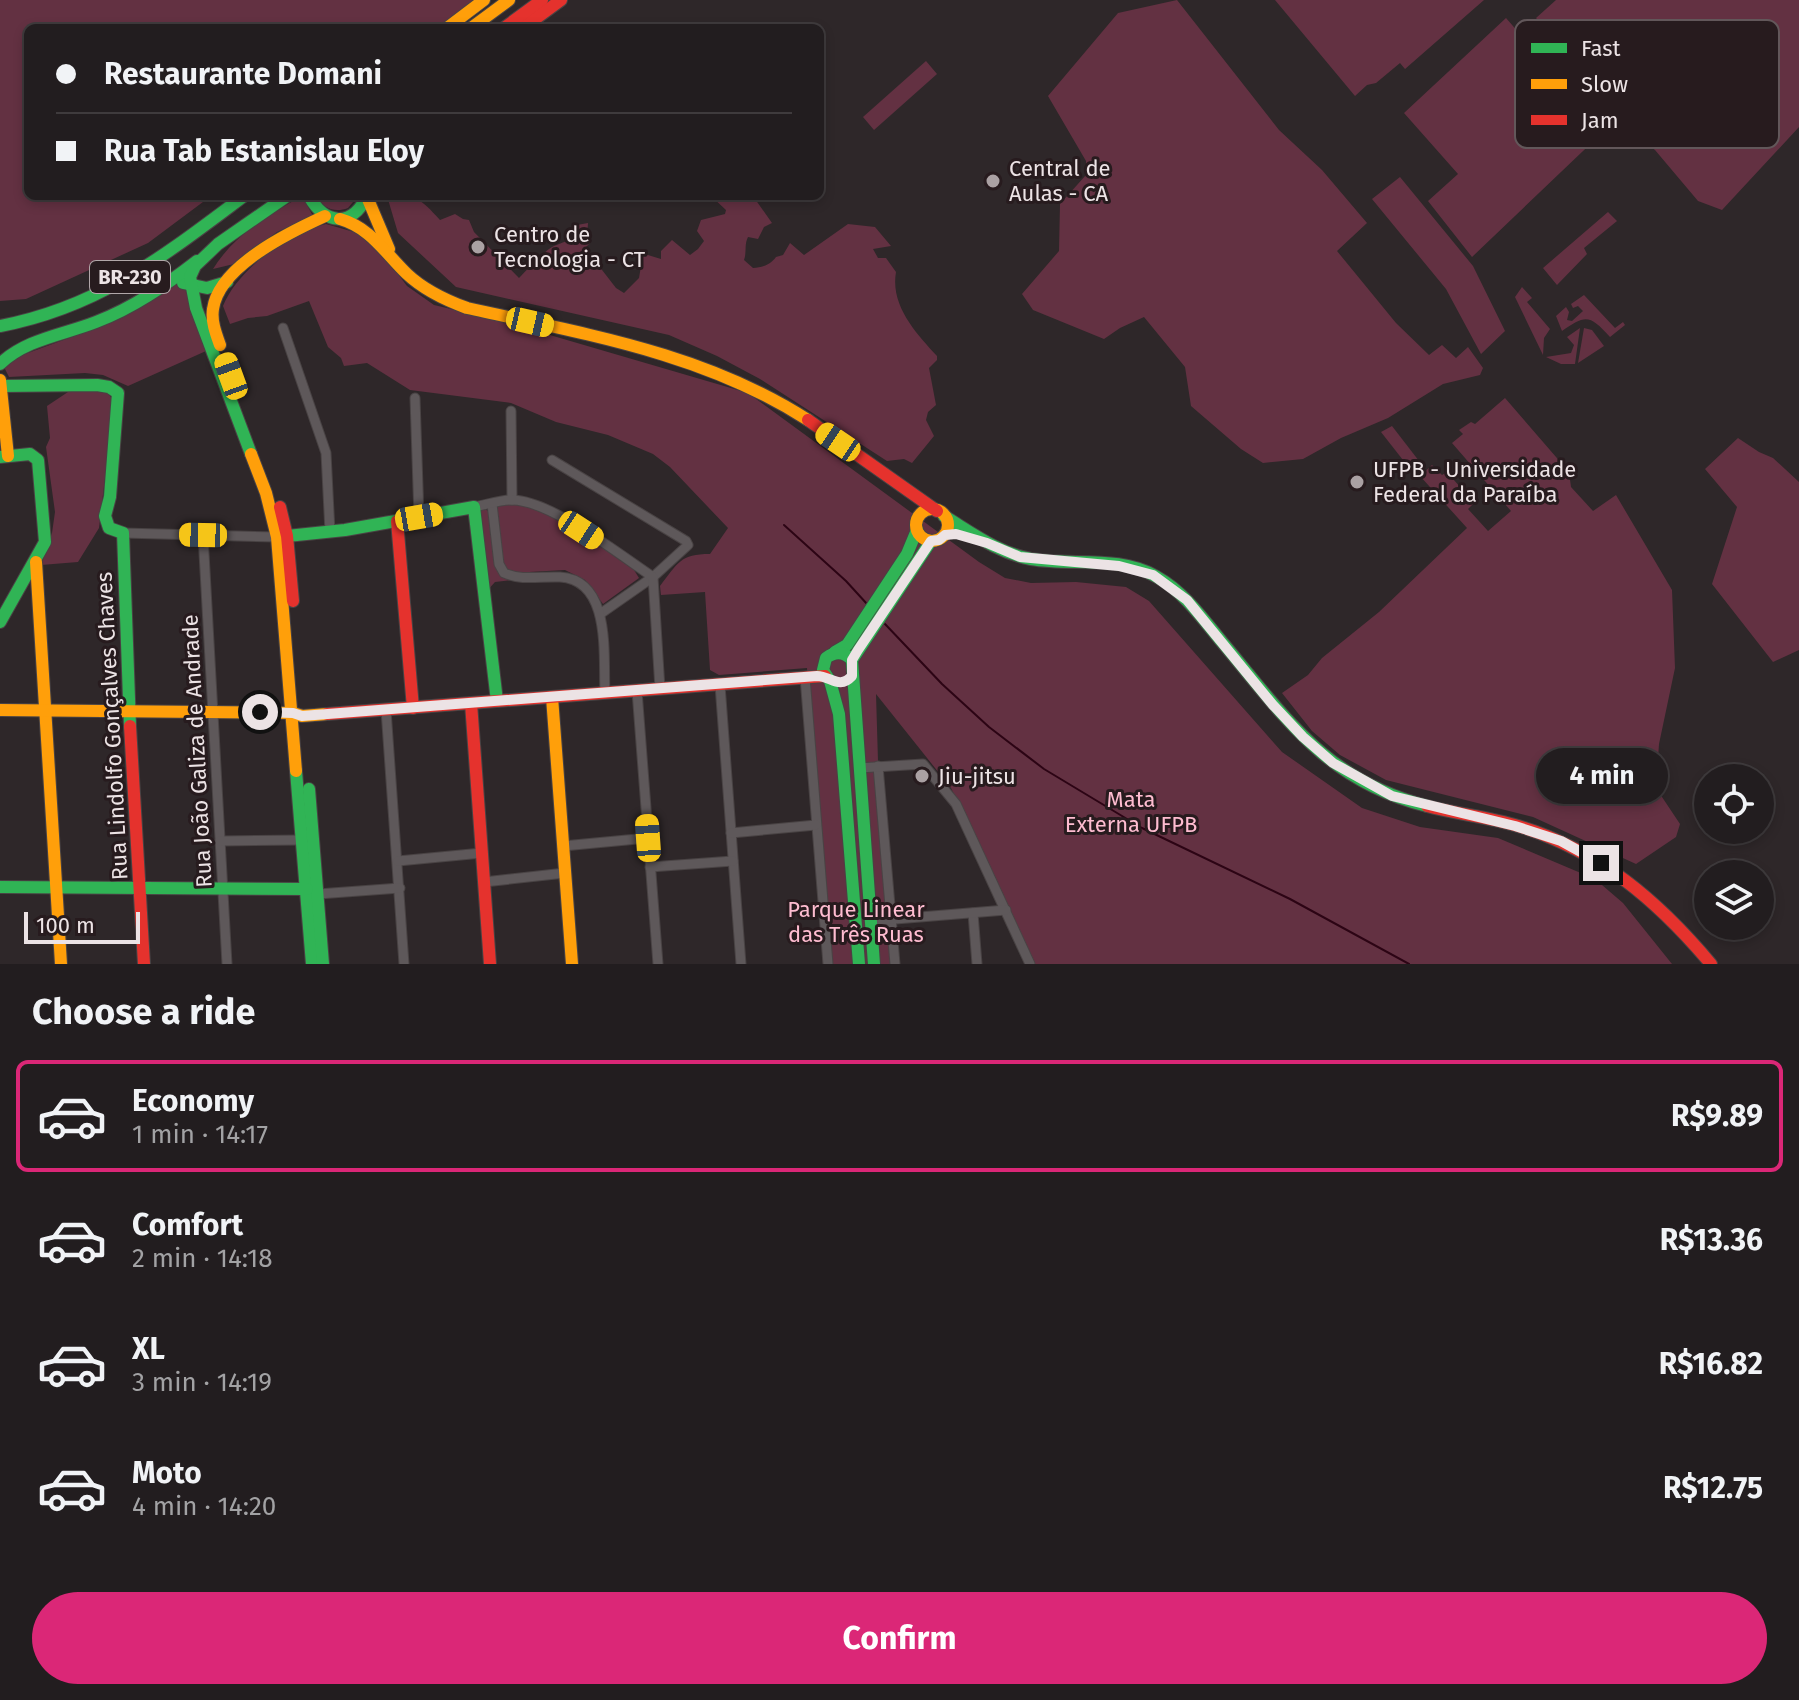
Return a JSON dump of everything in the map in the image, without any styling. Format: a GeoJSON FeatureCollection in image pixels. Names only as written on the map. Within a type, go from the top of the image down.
{"type":"FeatureCollection","features":[{"type":"Feature","properties":{"kind":"main road"},"geometry":{"type":"LineString","coordinates":[[452,24],[484,0]]}},
{"type":"Feature","properties":{"kind":"main road"},"geometry":{"type":"LineString","coordinates":[[476,24],[509,0]]}},
{"type":"Feature","properties":{"kind":"main road"},"geometry":{"type":"LineString","coordinates":[[509,24],[542,0]]}},
{"type":"Feature","properties":{"kind":"main road"},"geometry":{"type":"LineString","coordinates":[[528,24],[561,0]]}},
{"type":"Feature","properties":{"kind":"main road","name":"BR-230"},"geometry":{"type":"LineString","coordinates":[[0,315],[41,307],[86,289],[125,268],[219,200]]}},
{"type":"Feature","properties":{"kind":"main road","name":"BR-230"},"geometry":{"type":"LineString","coordinates":[[0,326],[46,315],[121,283],[154,263],[239,200]]}},
{"type":"Feature","properties":{"kind":"main road"},"geometry":{"type":"LineString","coordinates":[[0,364],[6,356],[24,347],[99,321],[164,284],[281,200]]}},
{"type":"Feature","properties":{"kind":"main road"},"geometry":{"type":"LineString","coordinates":[[311,200],[331,218],[349,221],[368,233],[405,273],[445,299],[467,308],[654,351],[739,381],[785,406],[987,543]]}},
{"type":"Feature","properties":{"kind":"main road"},"geometry":{"type":"LineString","coordinates":[[312,964],[313,892],[282,537],[267,471],[215,333],[213,307],[228,282],[268,244],[331,218],[345,218],[359,211],[365,200]]}},
{"type":"Feature","properties":{"kind":"main road"},"geometry":{"type":"LineString","coordinates":[[368,200],[392,256]]}},
{"type":"Feature","properties":{"kind":"main road"},"geometry":{"type":"LineString","coordinates":[[206,253],[191,274],[190,285],[196,308],[282,537]]}},
{"type":"Feature","properties":{"kind":"main road"},"geometry":{"type":"LineString","coordinates":[[164,284],[176,282],[207,288],[228,282]]}},
{"type":"Feature","properties":{"kind":"main road"},"geometry":{"type":"LineString","coordinates":[[0,351],[24,347]]}},
{"type":"Feature","properties":{"kind":"main road"},"geometry":{"type":"LineString","coordinates":[[0,622],[36,562],[46,535],[38,460],[30,454],[4,456],[1,384],[16,389],[62,384],[115,388],[118,399],[110,497],[105,516],[109,528],[123,533]]}},
{"type":"Feature","properties":{"kind":"main road"},"geometry":{"type":"LineString","coordinates":[[907,487],[922,514]]}},
{"type":"Feature","properties":{"kind":"main road"},"geometry":{"type":"LineString","coordinates":[[282,537],[330,532],[474,507],[497,701]]}},
{"type":"Feature","properties":{"kind":"main road"},"geometry":{"type":"LineString","coordinates":[[912,557],[917,521],[922,514],[929,510],[941,513],[948,523],[945,535]]}},
{"type":"Feature","properties":{"kind":"main road"},"geometry":{"type":"LineString","coordinates":[[397,521],[413,708]]}},
{"type":"Feature","properties":{"kind":"main road"},"geometry":{"type":"LineString","coordinates":[[917,530],[922,538],[931,541],[956,534],[1020,557],[1119,566],[1153,575],[1187,600],[1273,705],[1333,763],[1392,796],[1515,826],[1561,841],[1621,874],[1678,925],[1711,964]]}},
{"type":"Feature","properties":{"kind":"main road","name":"Rua Lindolfo Gonçalves Chaves"},"geometry":{"type":"LineString","coordinates":[[123,533],[129,711],[144,964]]}},
{"type":"Feature","properties":{"kind":"main road"},"geometry":{"type":"LineString","coordinates":[[874,964],[853,666],[856,641],[912,557],[931,541]]}},
{"type":"Feature","properties":{"kind":"main road"},"geometry":{"type":"LineString","coordinates":[[36,562],[61,964]]}},
{"type":"Feature","properties":{"kind":"main road"},"geometry":{"type":"LineString","coordinates":[[828,666],[847,645],[856,641]]}},
{"type":"Feature","properties":{"kind":"main road"},"geometry":{"type":"LineString","coordinates":[[0,710],[211,711],[298,715],[807,676],[845,653],[853,666]]}},
{"type":"Feature","properties":{"kind":"main road"},"geometry":{"type":"LineString","coordinates":[[828,666],[844,682],[853,666]]}},
{"type":"Feature","properties":{"kind":"main road"},"geometry":{"type":"LineString","coordinates":[[828,666],[839,714],[859,964]]}},
{"type":"Feature","properties":{"kind":"main road"},"geometry":{"type":"LineString","coordinates":[[552,697],[572,964]]}},
{"type":"Feature","properties":{"kind":"main road"},"geometry":{"type":"LineString","coordinates":[[471,703],[490,964]]}},
{"type":"Feature","properties":{"kind":"main road"},"geometry":{"type":"LineString","coordinates":[[298,715],[303,840],[323,964]]}},
{"type":"Feature","properties":{"kind":"main road"},"geometry":{"type":"LineString","coordinates":[[0,887],[313,892]]}},
{"type":"Feature","properties":{"kind":"street"},"geometry":{"type":"LineString","coordinates":[[283,328],[326,453],[330,532]]}},
{"type":"Feature","properties":{"kind":"street"},"geometry":{"type":"LineString","coordinates":[[415,398],[419,517]]}},
{"type":"Feature","properties":{"kind":"street"},"geometry":{"type":"LineString","coordinates":[[511,411],[512,500]]}},
{"type":"Feature","properties":{"kind":"street"},"geometry":{"type":"LineString","coordinates":[[552,460],[686,541],[687,548],[653,577],[600,614]]}},
{"type":"Feature","properties":{"kind":"street"},"geometry":{"type":"LineString","coordinates":[[474,507],[512,500],[538,505],[653,577]]}},
{"type":"Feature","properties":{"kind":"street"},"geometry":{"type":"LineString","coordinates":[[492,504],[499,564],[504,573],[517,577],[562,577],[579,581],[589,591],[600,614],[605,693]]}},
{"type":"Feature","properties":{"kind":"street"},"geometry":{"type":"LineString","coordinates":[[123,533],[282,537]]}},
{"type":"Feature","properties":{"kind":"street","name":"Rua João Galiza de Andrade"},"geometry":{"type":"LineString","coordinates":[[203,535],[227,964]]}},
{"type":"Feature","properties":{"kind":"street"},"geometry":{"type":"LineString","coordinates":[[653,577],[660,689]]}},
{"type":"Feature","properties":{"kind":"street"},"geometry":{"type":"LineString","coordinates":[[807,676],[828,964]]}},
{"type":"Feature","properties":{"kind":"street"},"geometry":{"type":"LineString","coordinates":[[720,685],[741,964]]}},
{"type":"Feature","properties":{"kind":"street"},"geometry":{"type":"LineString","coordinates":[[637,691],[658,964]]}},
{"type":"Feature","properties":{"kind":"street"},"geometry":{"type":"LineString","coordinates":[[386,710],[404,964]]}},
{"type":"Feature","properties":{"kind":"street"},"geometry":{"type":"LineString","coordinates":[[859,768],[923,764],[956,804],[1030,964]]}},
{"type":"Feature","properties":{"kind":"street"},"geometry":{"type":"LineString","coordinates":[[878,766],[895,964]]}},
{"type":"Feature","properties":{"kind":"street"},"geometry":{"type":"LineString","coordinates":[[731,833],[816,825]]}},
{"type":"Feature","properties":{"kind":"street"},"geometry":{"type":"LineString","coordinates":[[563,846],[648,838]]}},
{"type":"Feature","properties":{"kind":"street"},"geometry":{"type":"LineString","coordinates":[[220,841],[303,840]]}},
{"type":"Feature","properties":{"kind":"street"},"geometry":{"type":"LineString","coordinates":[[848,845],[865,844]]}},
{"type":"Feature","properties":{"kind":"street"},"geometry":{"type":"LineString","coordinates":[[398,861],[482,853]]}},
{"type":"Feature","properties":{"kind":"street"},"geometry":{"type":"LineString","coordinates":[[650,867],[733,861]]}},
{"type":"Feature","properties":{"kind":"street"},"geometry":{"type":"LineString","coordinates":[[484,882],[565,873]]}},
{"type":"Feature","properties":{"kind":"street"},"geometry":{"type":"LineString","coordinates":[[313,892],[400,888]]}},
{"type":"Feature","properties":{"kind":"street"},"geometry":{"type":"LineString","coordinates":[[871,921],[1006,910]]}},
{"type":"Feature","properties":{"kind":"street"},"geometry":{"type":"LineString","coordinates":[[973,913],[977,964]]}},
{"type":"Feature","properties":{"kind":"green space"},"geometry":{"type":"Polygon","coordinates":[[[0,0],[475,0],[442,24],[24,24],[24,200],[206,200],[148,243],[26,299],[0,301],[0,0]]]}},
{"type":"Feature","properties":{"kind":"green space"},"geometry":{"type":"Polygon","coordinates":[[[1177,0],[1279,130],[1322,170],[1367,223],[1337,251],[1396,323],[1429,355],[1442,345],[1456,358],[1468,347],[1483,368],[1480,375],[1443,384],[1388,418],[1341,438],[1303,459],[1263,463],[1241,449],[1191,406],[1185,367],[1144,317],[1104,339],[1033,310],[1022,294],[1059,251],[1060,204],[1086,175],[1086,161],[1048,96],[1118,13],[1177,0]]]}},
{"type":"Feature","properties":{"kind":"green space"},"geometry":{"type":"Polygon","coordinates":[[[1275,0],[1484,0],[1405,69],[1400,63],[1355,96],[1275,0]]]}},
{"type":"Feature","properties":{"kind":"green space"},"geometry":{"type":"Polygon","coordinates":[[[1556,0],[1799,0],[1799,127],[1722,210],[1698,201],[1652,148],[1779,148],[1779,20],[1536,18],[1556,0]]]}},
{"type":"Feature","properties":{"kind":"green space"},"geometry":{"type":"Polygon","coordinates":[[[1506,18],[1515,28],[1515,148],[1586,148],[1472,257],[1428,201],[1458,174],[1404,113],[1506,18]]]}},
{"type":"Feature","properties":{"kind":"green space"},"geometry":{"type":"Polygon","coordinates":[[[926,61],[937,74],[874,130],[863,117],[926,61]]]}},
{"type":"Feature","properties":{"kind":"green space"},"geometry":{"type":"Polygon","coordinates":[[[1400,177],[1473,266],[1505,331],[1481,354],[1446,289],[1372,199],[1400,177]]]}},
{"type":"Feature","properties":{"kind":"green space"},"geometry":{"type":"Polygon","coordinates":[[[295,200],[304,200],[313,216],[277,232],[234,264],[213,269],[241,236],[295,200]]]}},
{"type":"Feature","properties":{"kind":"green space"},"geometry":{"type":"Polygon","coordinates":[[[320,200],[355,200],[348,208],[339,210],[326,207],[320,200]]]}},
{"type":"Feature","properties":{"kind":"green space"},"geometry":{"type":"Polygon","coordinates":[[[388,200],[418,200],[440,220],[455,214],[469,220],[474,232],[519,278],[550,248],[578,235],[577,225],[588,223],[587,238],[590,243],[585,248],[616,288],[624,293],[639,278],[641,266],[636,262],[638,252],[661,259],[661,251],[672,240],[690,255],[698,249],[704,241],[697,231],[701,220],[725,214],[726,210],[715,200],[756,200],[772,223],[764,227],[758,239],[748,237],[744,260],[753,268],[766,265],[783,255],[790,243],[804,255],[848,224],[875,227],[891,246],[873,249],[878,258],[886,258],[896,272],[895,284],[901,308],[937,356],[929,368],[936,405],[928,412],[926,420],[934,436],[912,463],[904,459],[887,461],[760,379],[669,335],[456,287],[398,233],[388,200]]]}},
{"type":"Feature","properties":{"kind":"green space"},"geometry":{"type":"Polygon","coordinates":[[[1608,212],[1617,221],[1584,248],[1587,254],[1557,285],[1543,268],[1608,212]]]}},
{"type":"Feature","properties":{"kind":"green space","name":"Mata Externa UFPB"},"geometry":{"type":"Polygon","coordinates":[[[326,224],[354,232],[375,244],[407,286],[434,305],[502,321],[748,393],[1005,578],[1031,583],[1076,582],[1126,587],[1149,601],[1282,752],[1362,808],[1420,827],[1498,838],[1595,879],[1623,903],[1672,964],[1032,964],[1004,897],[951,788],[876,694],[878,761],[895,964],[823,964],[812,821],[807,668],[719,675],[710,670],[705,592],[661,595],[660,586],[676,566],[686,558],[710,554],[728,528],[670,467],[653,454],[608,435],[556,422],[511,403],[410,390],[367,363],[344,366],[341,358],[328,347],[309,301],[267,316],[230,324],[223,306],[230,292],[252,266],[296,235],[326,224]]]}},
{"type":"Feature","properties":{"kind":"green space"},"geometry":{"type":"Polygon","coordinates":[[[176,283],[188,289],[206,351],[128,386],[103,375],[85,373],[9,377],[5,369],[6,361],[88,331],[176,283]]]}},
{"type":"Feature","properties":{"kind":"green space"},"geometry":{"type":"Polygon","coordinates":[[[1522,287],[1532,298],[1527,302],[1550,329],[1544,338],[1543,355],[1515,297],[1522,287]]]}},
{"type":"Feature","properties":{"kind":"green space"},"geometry":{"type":"Polygon","coordinates":[[[1584,295],[1615,328],[1623,322],[1625,325],[1610,337],[1588,319],[1562,331],[1556,316],[1566,307],[1569,312],[1567,320],[1572,321],[1583,311],[1578,306],[1573,308],[1571,304],[1584,295]]]}},
{"type":"Feature","properties":{"kind":"green space"},"geometry":{"type":"Polygon","coordinates":[[[1580,328],[1575,364],[1561,364],[1546,357],[1571,353],[1574,345],[1567,337],[1580,328]]]}},
{"type":"Feature","properties":{"kind":"green space"},"geometry":{"type":"Polygon","coordinates":[[[1584,328],[1592,330],[1604,346],[1578,363],[1584,328]]]}},
{"type":"Feature","properties":{"kind":"green space"},"geometry":{"type":"Polygon","coordinates":[[[74,388],[108,393],[114,402],[99,528],[78,562],[41,565],[52,533],[55,512],[46,447],[50,438],[47,406],[74,388]]]}},
{"type":"Feature","properties":{"kind":"green space"},"geometry":{"type":"Polygon","coordinates":[[[1505,398],[1569,472],[1571,487],[1593,511],[1616,495],[1672,590],[1675,668],[1659,744],[1656,788],[1680,824],[1676,837],[1636,864],[1533,817],[1386,780],[1340,755],[1312,731],[1282,693],[1308,675],[1322,658],[1379,612],[1467,528],[1420,476],[1432,465],[1442,475],[1447,472],[1474,503],[1468,509],[1488,531],[1511,511],[1452,443],[1463,434],[1459,430],[1471,422],[1475,424],[1505,398]]]}},
{"type":"Feature","properties":{"kind":"green space"},"geometry":{"type":"Polygon","coordinates":[[[1392,426],[1419,461],[1410,469],[1381,432],[1392,426]]]}},
{"type":"Feature","properties":{"kind":"green space"},"geometry":{"type":"Polygon","coordinates":[[[1738,438],[1773,458],[1799,482],[1799,650],[1773,662],[1712,584],[1737,507],[1705,469],[1738,438]]]}},
{"type":"Feature","properties":{"kind":"green space"},"geometry":{"type":"Polygon","coordinates":[[[506,504],[524,506],[557,519],[634,570],[639,578],[603,604],[585,580],[565,570],[511,573],[503,569],[495,507],[506,504]]]}},
{"type":"Feature","properties":{"kind":"green space"},"geometry":{"type":"Polygon","coordinates":[[[484,508],[489,512],[496,568],[513,580],[495,582],[486,592],[479,511],[484,508]]]}},
{"type":"Feature","properties":{"kind":"waterway"},"geometry":{"type":"LineString","coordinates":[[784,525],[867,604]]}},
{"type":"Feature","properties":{"kind":"waterway"},"geometry":{"type":"LineString","coordinates":[[885,624],[942,684],[989,727],[1044,769],[1142,828],[1290,899],[1409,964]]}},
{"type":"Feature","properties":{"kind":"traffic: fast"},"geometry":{"type":"LineString","coordinates":[[0,326],[69,306],[100,292],[187,239],[239,200]]}},
{"type":"Feature","properties":{"kind":"traffic: fast"},"geometry":{"type":"LineString","coordinates":[[251,454],[196,308],[190,277],[195,266],[218,244],[281,200]]}},
{"type":"Feature","properties":{"kind":"traffic: fast"},"geometry":{"type":"LineString","coordinates":[[311,200],[323,213],[338,219],[354,214],[365,200]]}},
{"type":"Feature","properties":{"kind":"traffic: fast"},"geometry":{"type":"LineString","coordinates":[[0,364],[33,343],[123,310],[197,261]]}},
{"type":"Feature","properties":{"kind":"traffic: fast"},"geometry":{"type":"LineString","coordinates":[[183,283],[207,288],[227,282]]}},
{"type":"Feature","properties":{"kind":"traffic: fast"},"geometry":{"type":"LineString","coordinates":[[0,386],[97,385],[109,387],[118,393],[110,497],[105,516],[109,528],[123,533],[130,726]]}},
{"type":"Feature","properties":{"kind":"traffic: fast"},"geometry":{"type":"LineString","coordinates":[[0,457],[30,454],[38,460],[45,542],[0,622]]}},
{"type":"Feature","properties":{"kind":"traffic: fast"},"geometry":{"type":"LineString","coordinates":[[287,536],[345,530],[474,507],[497,701]]}},
{"type":"Feature","properties":{"kind":"traffic: fast"},"geometry":{"type":"LineString","coordinates":[[944,516],[986,542],[1019,556],[1047,561],[1112,563],[1143,570],[1157,577],[1192,606],[1266,696],[1310,743],[1361,780],[1392,795],[1427,806]]}},
{"type":"Feature","properties":{"kind":"traffic: fast"},"geometry":{"type":"LineString","coordinates":[[835,652],[847,645],[907,554],[917,530]]}},
{"type":"Feature","properties":{"kind":"traffic: fast"},"geometry":{"type":"LineString","coordinates":[[852,660],[931,541]]}},
{"type":"Feature","properties":{"kind":"traffic: fast"},"geometry":{"type":"LineString","coordinates":[[852,660],[843,654],[833,654],[826,658],[823,670],[830,681],[839,714],[859,964]]}},
{"type":"Feature","properties":{"kind":"traffic: fast"},"geometry":{"type":"LineString","coordinates":[[852,660],[874,964]]}},
{"type":"Feature","properties":{"kind":"traffic: fast"},"geometry":{"type":"LineString","coordinates":[[296,771],[312,964]]}},
{"type":"Feature","properties":{"kind":"traffic: fast"},"geometry":{"type":"LineString","coordinates":[[309,789],[323,964]]}},
{"type":"Feature","properties":{"kind":"traffic: fast"},"geometry":{"type":"LineString","coordinates":[[0,887],[307,889]]}},
{"type":"Feature","properties":{"kind":"traffic: slow"},"geometry":{"type":"LineString","coordinates":[[452,24],[484,0]]}},
{"type":"Feature","properties":{"kind":"traffic: slow"},"geometry":{"type":"LineString","coordinates":[[476,24],[509,0]]}},
{"type":"Feature","properties":{"kind":"traffic: slow"},"geometry":{"type":"LineString","coordinates":[[368,200],[389,249]]}},
{"type":"Feature","properties":{"kind":"traffic: slow"},"geometry":{"type":"LineString","coordinates":[[220,345],[213,323],[213,309],[218,293],[228,279],[258,252],[325,216]]}},
{"type":"Feature","properties":{"kind":"traffic: slow"},"geometry":{"type":"LineString","coordinates":[[340,219],[369,235],[420,285],[451,302],[599,337],[686,362],[768,397],[808,420]]}},
{"type":"Feature","properties":{"kind":"traffic: slow"},"geometry":{"type":"LineString","coordinates":[[0,380],[8,456]]}},
{"type":"Feature","properties":{"kind":"traffic: slow"},"geometry":{"type":"LineString","coordinates":[[251,454],[266,493],[277,537],[296,771]]}},
{"type":"Feature","properties":{"kind":"traffic: slow"},"geometry":{"type":"LineString","coordinates":[[932,509],[943,514],[948,525],[943,536],[932,541],[921,536],[916,525],[921,514],[932,509]]}},
{"type":"Feature","properties":{"kind":"traffic: slow"},"geometry":{"type":"LineString","coordinates":[[36,562],[61,964]]}},
{"type":"Feature","properties":{"kind":"traffic: slow"},"geometry":{"type":"LineString","coordinates":[[552,697],[572,964]]}},
{"type":"Feature","properties":{"kind":"traffic: slow"},"geometry":{"type":"LineString","coordinates":[[0,710],[327,714]]}},
{"type":"Feature","properties":{"kind":"traffic: jam"},"geometry":{"type":"LineString","coordinates":[[509,24],[542,0]]}},
{"type":"Feature","properties":{"kind":"traffic: jam"},"geometry":{"type":"LineString","coordinates":[[528,24],[561,0]]}},
{"type":"Feature","properties":{"kind":"traffic: jam"},"geometry":{"type":"LineString","coordinates":[[808,420],[937,511]]}},
{"type":"Feature","properties":{"kind":"traffic: jam"},"geometry":{"type":"LineString","coordinates":[[280,507],[287,536],[293,601]]}},
{"type":"Feature","properties":{"kind":"traffic: jam"},"geometry":{"type":"LineString","coordinates":[[397,521],[413,708]]}},
{"type":"Feature","properties":{"kind":"traffic: jam"},"geometry":{"type":"LineString","coordinates":[[327,714],[825,676]]}},
{"type":"Feature","properties":{"kind":"traffic: jam"},"geometry":{"type":"LineString","coordinates":[[471,703],[490,964]]}},
{"type":"Feature","properties":{"kind":"traffic: jam"},"geometry":{"type":"LineString","coordinates":[[130,726],[144,964]]}},
{"type":"Feature","properties":{"kind":"traffic: jam"},"geometry":{"type":"LineString","coordinates":[[1427,806],[1518,826],[1575,849],[1625,880],[1648,899],[1711,964]]}},
{"type":"Feature","properties":{"kind":"place","name":"Central de Aulas - CA"},"geometry":{"type":"Point","coordinates":[993,181]}},
{"type":"Feature","properties":{"kind":"place","name":"Centro de Tecnologia - CT"},"geometry":{"type":"Point","coordinates":[478,247]}},
{"type":"Feature","properties":{"kind":"place","name":"UFPB - Universidade Federal da Paraíba"},"geometry":{"type":"Point","coordinates":[1357,482]}},
{"type":"Feature","properties":{"kind":"place","name":"Jiu-jitsu"},"geometry":{"type":"Point","coordinates":[922,776]}},
{"type":"Feature","properties":{"kind":"route"},"geometry":{"type":"LineString","coordinates":[[260,712],[302,716],[817,676],[825,676],[835,683],[844,682],[852,676],[852,660],[858,650],[931,541],[956,534],[1020,557],[1119,566],[1153,575],[1187,600],[1273,705],[1333,763],[1392,796],[1515,826],[1561,841],[1601,863]]}},
{"type":"Feature","properties":{"kind":"park label","name":"Parque Linear das Três Ruas"},"geometry":{"type":"Point","coordinates":[856,922]}}]}
